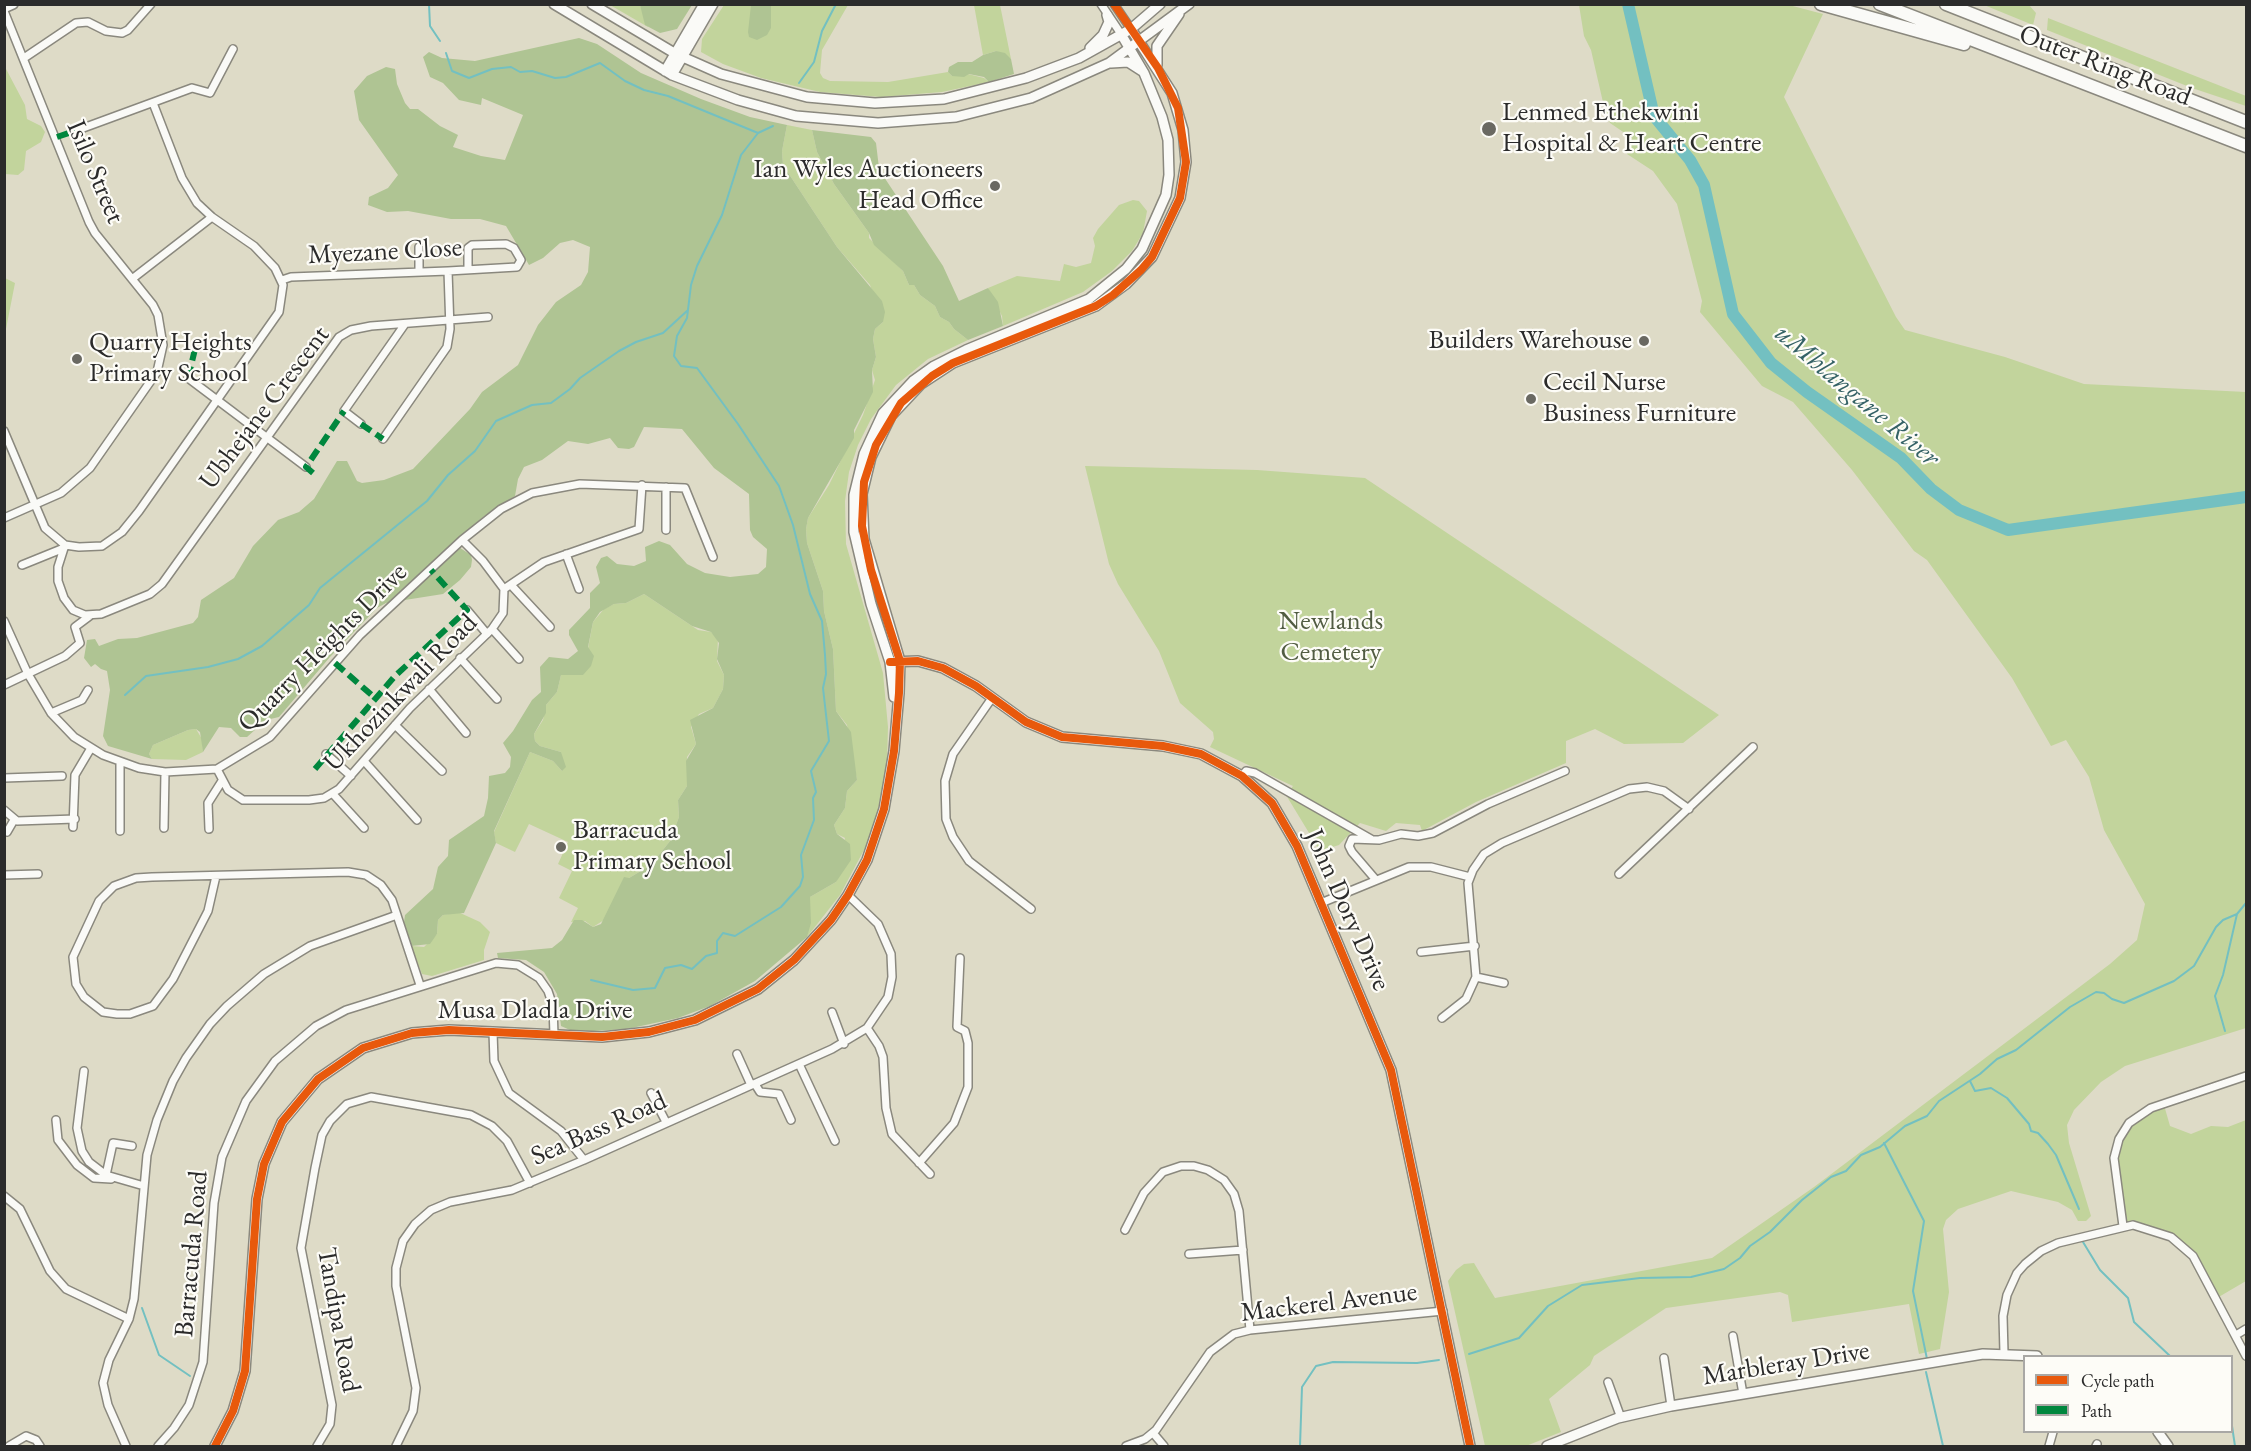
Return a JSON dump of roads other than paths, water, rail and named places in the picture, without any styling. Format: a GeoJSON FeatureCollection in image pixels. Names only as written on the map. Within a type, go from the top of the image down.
{"type":"FeatureCollection","features":[{"type":"Feature","properties":{"kind":"highway"},"geometry":{"type":"LineString","coordinates":[[1821,4],[1885,24],[2014,57]]}},
{"type":"Feature","properties":{"kind":"highway","name":"Outer Ring Road"},"geometry":{"type":"LineString","coordinates":[[1880,4],[2247,146]]}},
{"type":"Feature","properties":{"kind":"highway","name":"Outer Ring Road"},"geometry":{"type":"LineString","coordinates":[[1946,4],[2247,122]]}},
{"type":"Feature","properties":{"kind":"street"},"geometry":{"type":"LineString","coordinates":[[4,10],[13,4]]}},
{"type":"Feature","properties":{"kind":"street"},"geometry":{"type":"LineString","coordinates":[[24,58],[76,23],[88,22],[106,31],[122,33],[132,26],[151,4]]}},
{"type":"Feature","properties":{"kind":"street"},"geometry":{"type":"LineString","coordinates":[[554,4],[669,73],[777,112],[829,120],[878,123],[928,121],[1001,107],[1031,98],[1109,63],[1190,4]]}},
{"type":"Feature","properties":{"kind":"street"},"geometry":{"type":"LineString","coordinates":[[592,4],[679,56],[721,74],[788,94],[875,103],[926,101],[1010,84],[1079,58],[1131,29],[1160,4]]}},
{"type":"Feature","properties":{"kind":"street"},"geometry":{"type":"LineString","coordinates":[[679,56],[704,4]]}},
{"type":"Feature","properties":{"kind":"street"},"geometry":{"type":"LineString","coordinates":[[669,73],[713,4]]}},
{"type":"Feature","properties":{"kind":"street"},"geometry":{"type":"LineString","coordinates":[[1101,4],[1121,34]]}},
{"type":"Feature","properties":{"kind":"street"},"geometry":{"type":"LineString","coordinates":[[1114,4],[1131,29]]}},
{"type":"Feature","properties":{"kind":"street","name":"Isilo Street"},"geometry":{"type":"LineString","coordinates":[[4,10],[89,222],[158,315],[163,345],[159,367],[79,481],[35,506],[4,518]]}},
{"type":"Feature","properties":{"kind":"street"},"geometry":{"type":"LineString","coordinates":[[1158,68],[1157,46],[1180,12]]}},
{"type":"Feature","properties":{"kind":"street"},"geometry":{"type":"LineString","coordinates":[[1079,58],[1103,35],[1109,22],[1107,15]]}},
{"type":"Feature","properties":{"kind":"street","name":"Musa Dladla Drive"},"geometry":{"type":"LineString","coordinates":[[215,1446],[230,1419],[243,1382],[248,1347],[258,1188],[267,1154],[287,1114],[303,1094],[326,1072],[345,1058],[377,1042],[429,1031],[603,1037],[633,1034],[681,1024],[719,1010],[758,988],[794,960],[825,927],[848,895],[867,860],[884,809],[897,717],[900,661],[864,539],[862,494],[876,445],[901,403],[932,376],[953,363],[1096,306],[1134,277],[1152,257],[1177,207],[1186,162],[1178,108],[1158,68],[1131,29]]}},
{"type":"Feature","properties":{"kind":"street","name":"Musa Dladla Drive"},"geometry":{"type":"LineString","coordinates":[[897,717],[890,662],[871,604],[854,532],[857,474],[872,433],[896,398],[934,366],[966,350],[1089,299],[1126,270],[1142,249],[1166,195],[1169,154],[1162,117],[1144,73],[1131,47],[1121,34]]}},
{"type":"Feature","properties":{"kind":"street"},"geometry":{"type":"LineString","coordinates":[[75,131],[192,88],[207,93],[213,91],[233,49]]}},
{"type":"Feature","properties":{"kind":"street"},"geometry":{"type":"LineString","coordinates":[[1109,63],[1128,62],[1144,73]]}},
{"type":"Feature","properties":{"kind":"street"},"geometry":{"type":"LineString","coordinates":[[22,565],[64,546],[94,548],[113,540],[122,532],[279,312],[282,280],[261,252],[212,217],[188,190],[153,103]]}},
{"type":"Feature","properties":{"kind":"street"},"geometry":{"type":"LineString","coordinates":[[132,279],[212,217]]}},
{"type":"Feature","properties":{"kind":"street","name":"Myezane Close"},"geometry":{"type":"LineString","coordinates":[[282,280],[291,278],[419,271],[448,271],[468,270],[490,268],[517,267],[520,258],[514,248],[506,244],[472,245],[468,248],[468,270]]}},
{"type":"Feature","properties":{"kind":"street"},"geometry":{"type":"LineString","coordinates":[[419,247],[419,271]]}},
{"type":"Feature","properties":{"kind":"street"},"geometry":{"type":"LineString","coordinates":[[383,439],[442,357],[449,339],[448,271]]}},
{"type":"Feature","properties":{"kind":"street","name":"Ubhejane Crescent"},"geometry":{"type":"LineString","coordinates":[[91,615],[102,614],[143,597],[162,584],[339,337],[360,328],[488,317]]}},
{"type":"Feature","properties":{"kind":"street"},"geometry":{"type":"LineString","coordinates":[[361,424],[344,411],[405,324]]}},
{"type":"Feature","properties":{"kind":"street"},"geometry":{"type":"LineString","coordinates":[[188,378],[306,466]]}},
{"type":"Feature","properties":{"kind":"street"},"geometry":{"type":"LineString","coordinates":[[4,431],[45,528],[64,546]]}},
{"type":"Feature","properties":{"kind":"street","name":"Quarry Heights Drive"},"geometry":{"type":"LineString","coordinates":[[6,626],[28,674],[51,713],[74,736],[91,748],[120,762],[165,772],[218,769],[270,737],[360,635],[462,540],[501,509],[532,493],[569,484],[684,488],[713,557]]}},
{"type":"Feature","properties":{"kind":"street"},"geometry":{"type":"LineString","coordinates":[[462,540],[483,561],[504,590],[537,566],[639,529],[642,485]]}},
{"type":"Feature","properties":{"kind":"street"},"geometry":{"type":"LineString","coordinates":[[666,487],[666,530]]}},
{"type":"Feature","properties":{"kind":"street"},"geometry":{"type":"LineString","coordinates":[[64,546],[57,574],[60,591],[73,610],[91,615]]}},
{"type":"Feature","properties":{"kind":"street"},"geometry":{"type":"LineString","coordinates":[[566,554],[579,589]]}},
{"type":"Feature","properties":{"kind":"street"},"geometry":{"type":"LineString","coordinates":[[511,585],[550,627]]}},
{"type":"Feature","properties":{"kind":"street","name":"Ukhozinkwali Road"},"geometry":{"type":"LineString","coordinates":[[222,781],[232,794],[248,801],[309,800],[333,794],[429,689],[489,632],[503,613],[504,590]]}},
{"type":"Feature","properties":{"kind":"street"},"geometry":{"type":"LineString","coordinates":[[467,610],[519,659]]}},
{"type":"Feature","properties":{"kind":"street"},"geometry":{"type":"LineString","coordinates":[[4,685],[65,656],[80,643],[75,627],[91,615]]}},
{"type":"Feature","properties":{"kind":"street"},"geometry":{"type":"LineString","coordinates":[[460,658],[497,699]]}},
{"type":"Feature","properties":{"kind":"street","name":"John Dory Drive"},"geometry":{"type":"LineString","coordinates":[[890,662],[918,661],[943,668],[1026,722],[1050,734],[1074,739],[1182,749],[1219,762],[1242,776],[1272,803],[1281,817],[1321,903],[1391,1070],[1470,1446]]}},
{"type":"Feature","properties":{"kind":"street"},"geometry":{"type":"LineString","coordinates":[[429,689],[466,732]]}},
{"type":"Feature","properties":{"kind":"street"},"geometry":{"type":"LineString","coordinates":[[51,713],[82,700],[88,690]]}},
{"type":"Feature","properties":{"kind":"street"},"geometry":{"type":"LineString","coordinates":[[992,698],[953,754],[944,794],[946,819],[953,837],[969,861],[1030,909]]}},
{"type":"Feature","properties":{"kind":"street"},"geometry":{"type":"LineString","coordinates":[[395,725],[442,771]]}},
{"type":"Feature","properties":{"kind":"street"},"geometry":{"type":"LineString","coordinates":[[1619,874],[1753,747]]}},
{"type":"Feature","properties":{"kind":"street"},"geometry":{"type":"LineString","coordinates":[[4,810],[14,820],[74,823],[75,775],[91,748]]}},
{"type":"Feature","properties":{"kind":"street"},"geometry":{"type":"LineString","coordinates":[[326,754],[351,776]]}},
{"type":"Feature","properties":{"kind":"street"},"geometry":{"type":"LineString","coordinates":[[364,761],[417,820]]}},
{"type":"Feature","properties":{"kind":"street"},"geometry":{"type":"LineString","coordinates":[[120,762],[120,831]]}},
{"type":"Feature","properties":{"kind":"street"},"geometry":{"type":"LineString","coordinates":[[209,829],[208,803],[222,781],[218,769]]}},
{"type":"Feature","properties":{"kind":"street"},"geometry":{"type":"LineString","coordinates":[[1242,776],[1246,771],[1255,773],[1371,839]]}},
{"type":"Feature","properties":{"kind":"street"},"geometry":{"type":"LineString","coordinates":[[1376,880],[1349,846],[1352,839],[1433,833],[1488,804],[1564,771]]}},
{"type":"Feature","properties":{"kind":"street"},"geometry":{"type":"LineString","coordinates":[[164,828],[165,772]]}},
{"type":"Feature","properties":{"kind":"street"},"geometry":{"type":"LineString","coordinates":[[4,778],[62,776]]}},
{"type":"Feature","properties":{"kind":"street"},"geometry":{"type":"LineString","coordinates":[[1442,1018],[1466,999],[1476,977],[1470,877],[1477,862],[1491,849],[1621,791],[1637,788],[1655,789],[1670,794],[1689,809]]}},
{"type":"Feature","properties":{"kind":"street"},"geometry":{"type":"LineString","coordinates":[[333,794],[364,828]]}},
{"type":"Feature","properties":{"kind":"street"},"geometry":{"type":"LineString","coordinates":[[7,832],[14,820]]}},
{"type":"Feature","properties":{"kind":"street"},"geometry":{"type":"LineString","coordinates":[[1321,903],[1416,866],[1438,868],[1470,877]]}},
{"type":"Feature","properties":{"kind":"street"},"geometry":{"type":"LineString","coordinates":[[4,874],[38,874]]}},
{"type":"Feature","properties":{"kind":"street"},"geometry":{"type":"LineString","coordinates":[[216,876],[208,911],[174,979],[153,1006],[130,1014],[117,1014],[103,1012],[84,997],[76,984],[73,957],[103,896],[114,886],[136,878],[216,876],[361,874],[376,881],[386,890],[397,915],[420,985]]}},
{"type":"Feature","properties":{"kind":"street","name":"Sea Bass Road"},"geometry":{"type":"LineString","coordinates":[[396,1446],[413,1412],[416,1388],[395,1277],[397,1260],[404,1241],[423,1217],[441,1205],[512,1190],[530,1183],[844,1044],[867,1028],[888,997],[892,977],[891,954],[878,924],[848,895]]}},
{"type":"Feature","properties":{"kind":"street"},"geometry":{"type":"LineString","coordinates":[[126,1446],[108,1405],[103,1383],[108,1360],[129,1319],[135,1291],[144,1186],[152,1135],[173,1081],[197,1041],[227,1006],[264,974],[310,946],[397,915]]}},
{"type":"Feature","properties":{"kind":"street"},"geometry":{"type":"LineString","coordinates":[[1421,952],[1475,946]]}},
{"type":"Feature","properties":{"kind":"street"},"geometry":{"type":"LineString","coordinates":[[919,1162],[954,1123],[968,1087],[968,1043],[965,1031],[957,1027],[960,958]]}},
{"type":"Feature","properties":{"kind":"street","name":"Barracuda Road"},"geometry":{"type":"LineString","coordinates":[[158,1446],[182,1417],[199,1377],[205,1342],[219,1171],[230,1132],[246,1101],[275,1061],[316,1026],[357,1005],[496,963],[518,965],[539,978],[548,991],[553,1006],[554,1035]]}},
{"type":"Feature","properties":{"kind":"street"},"geometry":{"type":"LineString","coordinates":[[1476,977],[1504,983]]}},
{"type":"Feature","properties":{"kind":"street"},"geometry":{"type":"LineString","coordinates":[[832,1012],[844,1044]]}},
{"type":"Feature","properties":{"kind":"street"},"geometry":{"type":"LineString","coordinates":[[867,1028],[879,1046],[883,1057],[886,1108],[892,1134],[930,1174]]}},
{"type":"Feature","properties":{"kind":"street"},"geometry":{"type":"LineString","coordinates":[[493,1032],[497,1071],[509,1093],[561,1131],[584,1160]]}},
{"type":"Feature","properties":{"kind":"street"},"geometry":{"type":"LineString","coordinates":[[737,1054],[753,1084],[760,1092],[778,1094],[791,1120]]}},
{"type":"Feature","properties":{"kind":"street"},"geometry":{"type":"LineString","coordinates":[[799,1064],[835,1141]]}},
{"type":"Feature","properties":{"kind":"street"},"geometry":{"type":"LineString","coordinates":[[84,1071],[77,1128],[78,1142],[89,1162],[110,1177]]}},
{"type":"Feature","properties":{"kind":"street"},"geometry":{"type":"LineString","coordinates":[[2123,1226],[2114,1158],[2119,1139],[2129,1124],[2151,1108],[2247,1076]]}},
{"type":"Feature","properties":{"kind":"street"},"geometry":{"type":"LineString","coordinates":[[651,1092],[666,1122]]}},
{"type":"Feature","properties":{"kind":"street","name":"Tandipa Road"},"geometry":{"type":"LineString","coordinates":[[317,1446],[330,1424],[331,1396],[302,1265],[301,1248],[322,1135],[330,1121],[347,1104],[371,1097],[471,1115],[492,1126],[507,1141],[530,1183]]}},
{"type":"Feature","properties":{"kind":"street"},"geometry":{"type":"LineString","coordinates":[[56,1120],[60,1144],[77,1166],[94,1178],[110,1177],[144,1186]]}},
{"type":"Feature","properties":{"kind":"street"},"geometry":{"type":"LineString","coordinates":[[110,1177],[113,1143],[132,1146]]}},
{"type":"Feature","properties":{"kind":"street"},"geometry":{"type":"LineString","coordinates":[[1125,1230],[1144,1192],[1157,1177],[1171,1169],[1194,1166],[1217,1174],[1234,1194],[1243,1250],[1250,1330]]}},
{"type":"Feature","properties":{"kind":"street"},"geometry":{"type":"LineString","coordinates":[[4,1196],[20,1209],[46,1264],[66,1289],[129,1319]]}},
{"type":"Feature","properties":{"kind":"street"},"geometry":{"type":"LineString","coordinates":[[2004,1353],[2003,1316],[2007,1295],[2017,1273],[2025,1264],[2049,1246],[2123,1226],[2141,1226],[2160,1231],[2186,1248],[2198,1265],[2247,1356]]}},
{"type":"Feature","properties":{"kind":"street"},"geometry":{"type":"LineString","coordinates":[[1189,1254],[1243,1250]]}},
{"type":"Feature","properties":{"kind":"street","name":"Mackerel Avenue"},"geometry":{"type":"LineString","coordinates":[[1126,1446],[1153,1433],[1216,1345],[1234,1334],[1250,1330],[1443,1311]]}},
{"type":"Feature","properties":{"kind":"street"},"geometry":{"type":"LineString","coordinates":[[2236,1335],[2247,1329]]}},
{"type":"Feature","properties":{"kind":"street"},"geometry":{"type":"LineString","coordinates":[[1733,1336],[1743,1394]]}},
{"type":"Feature","properties":{"kind":"street","name":"Marbleray Drive"},"geometry":{"type":"LineString","coordinates":[[1547,1446],[1621,1418],[1671,1406],[2004,1353],[2026,1355]]}},
{"type":"Feature","properties":{"kind":"street"},"geometry":{"type":"LineString","coordinates":[[1664,1358],[1671,1406]]}},
{"type":"Feature","properties":{"kind":"street"},"geometry":{"type":"LineString","coordinates":[[1608,1382],[1621,1418]]}},
{"type":"Feature","properties":{"kind":"street"},"geometry":{"type":"LineString","coordinates":[[1153,1433],[1164,1446]]}},
{"type":"Feature","properties":{"kind":"street"},"geometry":{"type":"LineString","coordinates":[[2159,1433],[2168,1446]]}},
{"type":"Feature","properties":{"kind":"street"},"geometry":{"type":"LineString","coordinates":[[9,1446],[26,1436],[36,1440],[40,1446]]}},
{"type":"Feature","properties":{"kind":"waterway"},"geometry":{"type":"LineString","coordinates":[[429,4],[430,26],[440,41]]}},
{"type":"Feature","properties":{"kind":"waterway"},"geometry":{"type":"LineString","coordinates":[[799,83],[814,62],[822,31],[836,4]]}},
{"type":"Feature","properties":{"kind":"waterway","name":"uMhlangane River"},"geometry":{"type":"LineString","coordinates":[[1628,4],[1654,116],[1690,160],[1704,185],[1733,314],[1771,363],[1807,392],[1901,458],[1931,489],[1959,510],[2008,530],[2246,497]]}},
{"type":"Feature","properties":{"kind":"waterway"},"geometry":{"type":"LineString","coordinates":[[446,53],[452,71],[469,78],[492,69],[511,67],[520,72],[532,71],[555,78],[566,77],[600,63],[625,81],[644,90],[668,96],[758,133],[773,126]]}},
{"type":"Feature","properties":{"kind":"waterway"},"geometry":{"type":"LineString","coordinates":[[591,980],[633,990],[655,988],[665,968],[681,965],[692,969],[706,956],[717,953],[717,941],[723,933],[735,936],[781,907],[800,886],[803,877],[801,855],[814,820],[813,798],[816,792],[811,771],[829,741],[823,688],[826,674],[822,621],[810,594],[793,525],[779,486],[697,368],[681,366],[674,356],[677,336],[687,318],[691,285],[697,266],[722,215],[741,155],[758,133]]}},
{"type":"Feature","properties":{"kind":"waterway"},"geometry":{"type":"LineString","coordinates":[[125,695],[146,676],[208,667],[238,659],[262,646],[309,605],[320,588],[427,501],[448,475],[475,451],[496,421],[532,405],[551,403],[570,389],[580,378],[619,351],[636,342],[663,333],[688,310]]}},
{"type":"Feature","properties":{"kind":"waterway"},"geometry":{"type":"LineString","coordinates":[[1469,1354],[1519,1338],[1548,1306],[1582,1285],[1640,1278],[1691,1277],[1724,1269],[1740,1258],[1750,1246],[1770,1232],[1802,1200],[1831,1177],[1846,1171],[1861,1155],[1880,1147],[1905,1126],[1927,1116],[1939,1101],[1980,1074],[1997,1059],[2016,1050],[2070,1007],[2096,992],[2104,993],[2124,1003],[2174,981],[2194,966],[2216,927],[2223,920],[2237,914],[2246,903]]}},
{"type":"Feature","properties":{"kind":"waterway"},"geometry":{"type":"LineString","coordinates":[[2225,1031],[2215,996],[2223,975],[2237,914]]}},
{"type":"Feature","properties":{"kind":"waterway"},"geometry":{"type":"LineString","coordinates":[[1970,1081],[1975,1091],[1991,1088],[2007,1098],[2029,1124],[2031,1131],[2038,1133],[2048,1144],[2056,1155],[2079,1209]]}},
{"type":"Feature","properties":{"kind":"waterway"},"geometry":{"type":"LineString","coordinates":[[1884,1143],[1924,1221],[1913,1291],[1927,1359]]}},
{"type":"Feature","properties":{"kind":"waterway"},"geometry":{"type":"LineString","coordinates":[[2083,1242],[2100,1270],[2128,1298],[2134,1322],[2169,1355]]}},
{"type":"Feature","properties":{"kind":"waterway"},"geometry":{"type":"LineString","coordinates":[[142,1308],[159,1355],[190,1376]]}},
{"type":"Feature","properties":{"kind":"waterway"},"geometry":{"type":"LineString","coordinates":[[1300,1446],[1302,1387],[1316,1366],[1333,1362],[1417,1363],[1439,1360]]}},
{"type":"Feature","properties":{"kind":"waterway"},"geometry":{"type":"LineString","coordinates":[[1926,1372],[1943,1446]]}},
{"type":"Feature","properties":{"kind":"waterway"},"geometry":{"type":"LineString","coordinates":[[2233,1433],[2235,1446]]}},
{"type":"Feature","properties":{"kind":"place","name":"Lenmed Ethekwini Hospital & Heart Centre"},"geometry":{"type":"Point","coordinates":[1489,129]}},
{"type":"Feature","properties":{"kind":"place","name":"Ian Wyles Auctioneers Head Office"},"geometry":{"type":"Point","coordinates":[995,186]}},
{"type":"Feature","properties":{"kind":"place","name":"Builders Warehouse"},"geometry":{"type":"Point","coordinates":[1644,341]}},
{"type":"Feature","properties":{"kind":"place","name":"Quarry Heights Primary School"},"geometry":{"type":"Point","coordinates":[77,359]}},
{"type":"Feature","properties":{"kind":"place","name":"Cecil Nurse Business Furniture"},"geometry":{"type":"Point","coordinates":[1531,399]}},
{"type":"Feature","properties":{"kind":"place","name":"Barracuda Primary School"},"geometry":{"type":"Point","coordinates":[561,847]}},
{"type":"Feature","properties":{"kind":"park label","name":"Newlands Cemetery"},"geometry":{"type":"Point","coordinates":[1331,638]}}]}
